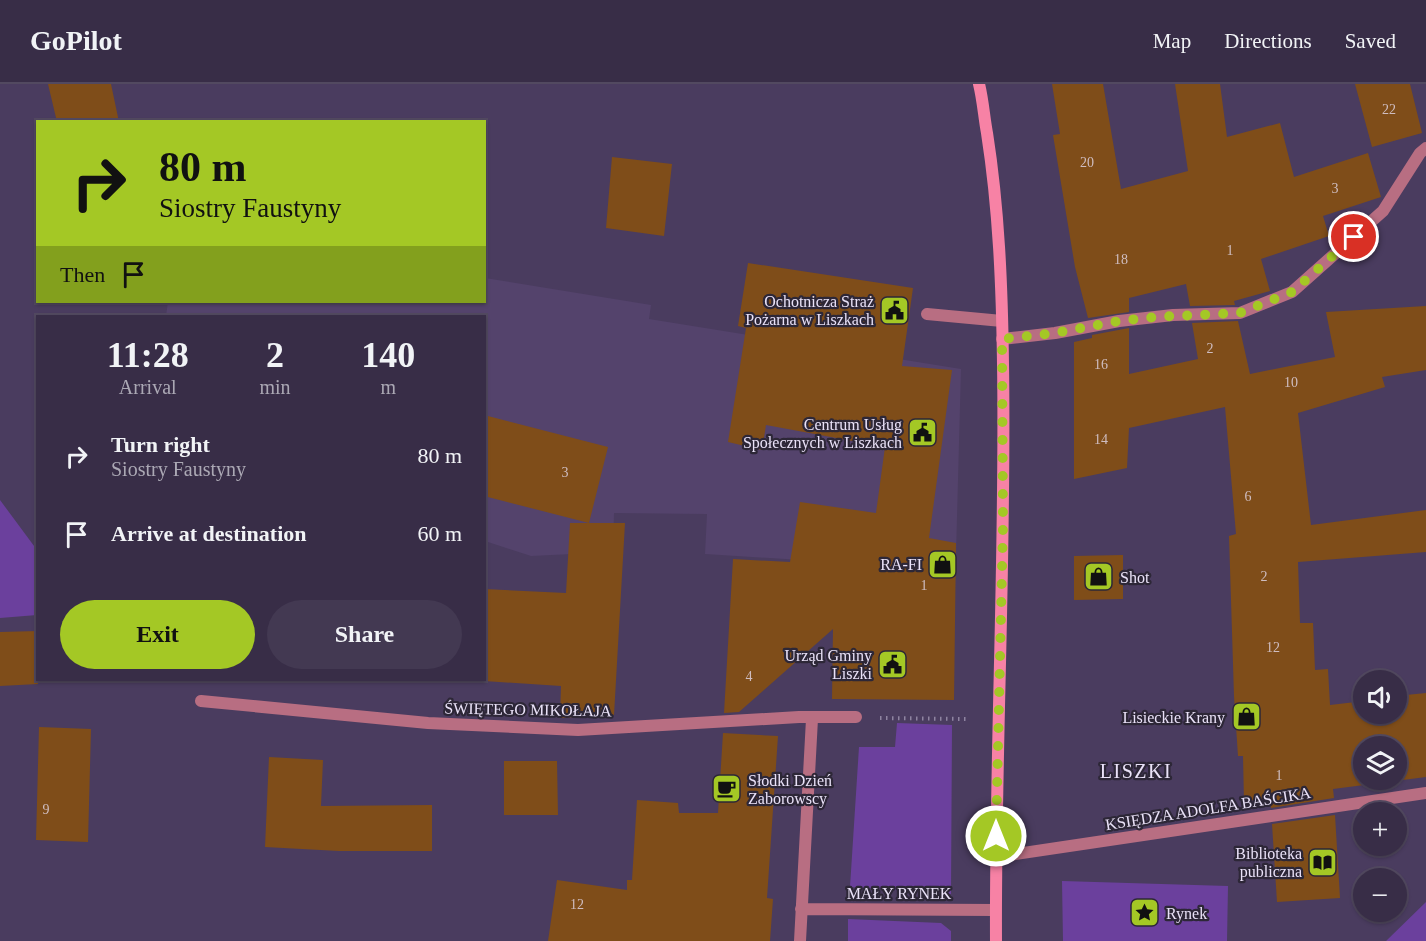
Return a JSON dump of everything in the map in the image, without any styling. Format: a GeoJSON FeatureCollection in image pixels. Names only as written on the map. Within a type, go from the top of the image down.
{"type":"FeatureCollection","features":[{"type":"Feature","properties":{"kind":"main road"},"geometry":{"type":"LineString","coordinates":[[979,84],[994,179],[1002,321],[1003,526],[997,751],[996,941]]}},
{"type":"Feature","properties":{"kind":"street"},"geometry":{"type":"LineString","coordinates":[[1002,339],[1173,315],[1240,313],[1292,292],[1383,211],[1420,153],[1426,148]]}},
{"type":"Feature","properties":{"kind":"street"},"geometry":{"type":"LineString","coordinates":[[927,315],[1002,321]]}},
{"type":"Feature","properties":{"kind":"street","name":"ŚWIĘTEGO MIKOŁAJA"},"geometry":{"type":"LineString","coordinates":[[201,701],[428,723],[578,730],[799,717],[812,719],[856,717]]}},
{"type":"Feature","properties":{"kind":"street"},"geometry":{"type":"LineString","coordinates":[[800,941],[812,719]]}},
{"type":"Feature","properties":{"kind":"street","name":"KSIĘDZA ADOLFA BAŚCIKA"},"geometry":{"type":"LineString","coordinates":[[996,857],[1426,793]]}},
{"type":"Feature","properties":{"kind":"street","name":"MAŁY RYNEK"},"geometry":{"type":"LineString","coordinates":[[801,909],[995,910]]}},
{"type":"Feature","properties":{"kind":"path"},"geometry":{"type":"LineString","coordinates":[[856,717],[966,719]]}},
{"type":"Feature","properties":{"kind":"shaded area"},"geometry":{"type":"Polygon","coordinates":[[[486,278],[651,305],[649,319],[961,369],[954,628],[801,560],[705,554],[707,514],[614,513],[613,552],[531,556],[486,541],[486,315],[166,315],[168,303],[486,303],[486,278]]]}},
{"type":"Feature","properties":{"kind":"shaded area"},"geometry":{"type":"Polygon","coordinates":[[[0,500],[36,549],[36,615],[0,618],[0,500]]]}},
{"type":"Feature","properties":{"kind":"shaded area"},"geometry":{"type":"Polygon","coordinates":[[[897,723],[952,725],[951,894],[850,887],[859,747],[895,747],[897,723]]]}},
{"type":"Feature","properties":{"kind":"shaded area","name":"Rynek"},"geometry":{"type":"Polygon","coordinates":[[[1062,881],[1228,886],[1227,941],[1063,941],[1062,881]]]}},
{"type":"Feature","properties":{"kind":"shaded area"},"geometry":{"type":"Polygon","coordinates":[[[1426,902],[1426,941],[1386,941],[1407,922],[1426,902]]]}},
{"type":"Feature","properties":{"kind":"shaded area"},"geometry":{"type":"Polygon","coordinates":[[[848,919],[941,923],[951,931],[951,941],[848,941],[848,919]]]}},
{"type":"Feature","properties":{"kind":"building"},"geometry":{"type":"Polygon","coordinates":[[[48,84],[111,84],[119,120],[57,120],[48,84]]]}},
{"type":"Feature","properties":{"kind":"building"},"geometry":{"type":"Polygon","coordinates":[[[1052,84],[1103,84],[1121,189],[1188,171],[1175,84],[1220,84],[1227,137],[1280,123],[1294,177],[1368,153],[1381,197],[1323,216],[1329,236],[1261,259],[1270,291],[1234,301],[1235,305],[1190,306],[1186,284],[1129,298],[1129,312],[1088,318],[1075,267],[1053,135],[1060,134],[1052,84]]]}},
{"type":"Feature","properties":{"kind":"building"},"geometry":{"type":"Polygon","coordinates":[[[1355,84],[1410,84],[1422,133],[1372,147],[1355,84]]]}},
{"type":"Feature","properties":{"kind":"building"},"geometry":{"type":"Polygon","coordinates":[[[612,157],[672,164],[664,236],[606,228],[612,157]]]}},
{"type":"Feature","properties":{"kind":"building"},"geometry":{"type":"Polygon","coordinates":[[[748,263],[913,288],[902,366],[952,370],[929,538],[956,543],[954,700],[832,699],[833,629],[739,712],[724,713],[733,559],[790,562],[800,502],[876,513],[885,447],[766,425],[762,450],[728,442],[746,328],[738,326],[748,263]]]}},
{"type":"Feature","properties":{"kind":"building"},"geometry":{"type":"Polygon","coordinates":[[[1426,306],[1426,370],[1382,377],[1385,387],[1298,413],[1311,525],[1426,510],[1426,552],[1298,562],[1300,623],[1313,623],[1315,670],[1328,669],[1330,705],[1353,702],[1353,724],[1407,724],[1407,695],[1426,693],[1426,777],[1407,779],[1407,736],[1353,736],[1353,786],[1333,789],[1334,798],[1271,808],[1270,799],[1244,801],[1243,756],[1238,756],[1229,536],[1236,534],[1225,407],[1129,428],[1127,468],[1074,479],[1074,342],[1092,338],[1092,335],[1129,328],[1129,374],[1198,359],[1192,323],[1238,321],[1250,374],[1335,357],[1326,312],[1426,306]]]}},
{"type":"Feature","properties":{"kind":"building"},"geometry":{"type":"Polygon","coordinates":[[[486,416],[608,447],[589,523],[486,497],[486,416]]]}},
{"type":"Feature","properties":{"kind":"building"},"geometry":{"type":"Polygon","coordinates":[[[570,523],[625,523],[614,715],[560,718],[561,686],[484,681],[486,681],[486,589],[566,593],[570,523]]]}},
{"type":"Feature","properties":{"kind":"building","name":"Shot"},"geometry":{"type":"Polygon","coordinates":[[[1123,555],[1123,599],[1074,600],[1074,556],[1123,555]]]}},
{"type":"Feature","properties":{"kind":"building"},"geometry":{"type":"Polygon","coordinates":[[[36,631],[36,681],[38,684],[0,686],[0,632],[36,631]]]}},
{"type":"Feature","properties":{"kind":"building"},"geometry":{"type":"Polygon","coordinates":[[[39,727],[91,729],[88,842],[36,840],[39,727]]]}},
{"type":"Feature","properties":{"kind":"building"},"geometry":{"type":"Polygon","coordinates":[[[723,733],[778,736],[767,898],[773,899],[770,941],[548,941],[557,880],[627,890],[627,880],[632,880],[637,800],[678,803],[679,813],[718,813],[723,733]]]}},
{"type":"Feature","properties":{"kind":"building"},"geometry":{"type":"Polygon","coordinates":[[[269,757],[323,760],[321,806],[432,805],[432,851],[339,851],[265,847],[269,757]]]}},
{"type":"Feature","properties":{"kind":"building"},"geometry":{"type":"Polygon","coordinates":[[[504,761],[557,761],[558,815],[504,815],[504,761]]]}},
{"type":"Feature","properties":{"kind":"building"},"geometry":{"type":"Polygon","coordinates":[[[1335,815],[1340,898],[1277,902],[1272,824],[1335,815]]]}},
{"type":"Feature","properties":{"kind":"place","name":"Ochotnicza Straż Pożarna w Liszkach"},"geometry":{"type":"Point","coordinates":[895,310]}},
{"type":"Feature","properties":{"kind":"place","name":"Centrum Usług Społecznych w Liszkach"},"geometry":{"type":"Point","coordinates":[923,433]}},
{"type":"Feature","properties":{"kind":"place","name":"RA-FI"},"geometry":{"type":"Point","coordinates":[943,564]}},
{"type":"Feature","properties":{"kind":"place","name":"Shot"},"geometry":{"type":"Point","coordinates":[1099,577]}},
{"type":"Feature","properties":{"kind":"place","name":"Urząd Gminy Liszki"},"geometry":{"type":"Point","coordinates":[893,664]}},
{"type":"Feature","properties":{"kind":"place","name":"Lisieckie Krany"},"geometry":{"type":"Point","coordinates":[1246,717]}},
{"type":"Feature","properties":{"kind":"place","name":"Słodki Dzień Zaborowscy"},"geometry":{"type":"Point","coordinates":[727,789]}},
{"type":"Feature","properties":{"kind":"place","name":"Biblioteka publiczna"},"geometry":{"type":"Point","coordinates":[1323,862]}},
{"type":"Feature","properties":{"kind":"place","name":"Rynek"},"geometry":{"type":"Point","coordinates":[1145,913]}},
{"type":"Feature","properties":{"kind":"district","name":"LISZKI"},"geometry":{"type":"Point","coordinates":[1136,771]}},
{"type":"Feature","properties":{"kind":"route"},"geometry":{"type":"LineString","coordinates":[[996,836],[1003,526],[1002,339],[1173,315],[1240,313],[1292,292],[1354,237]]}}]}
